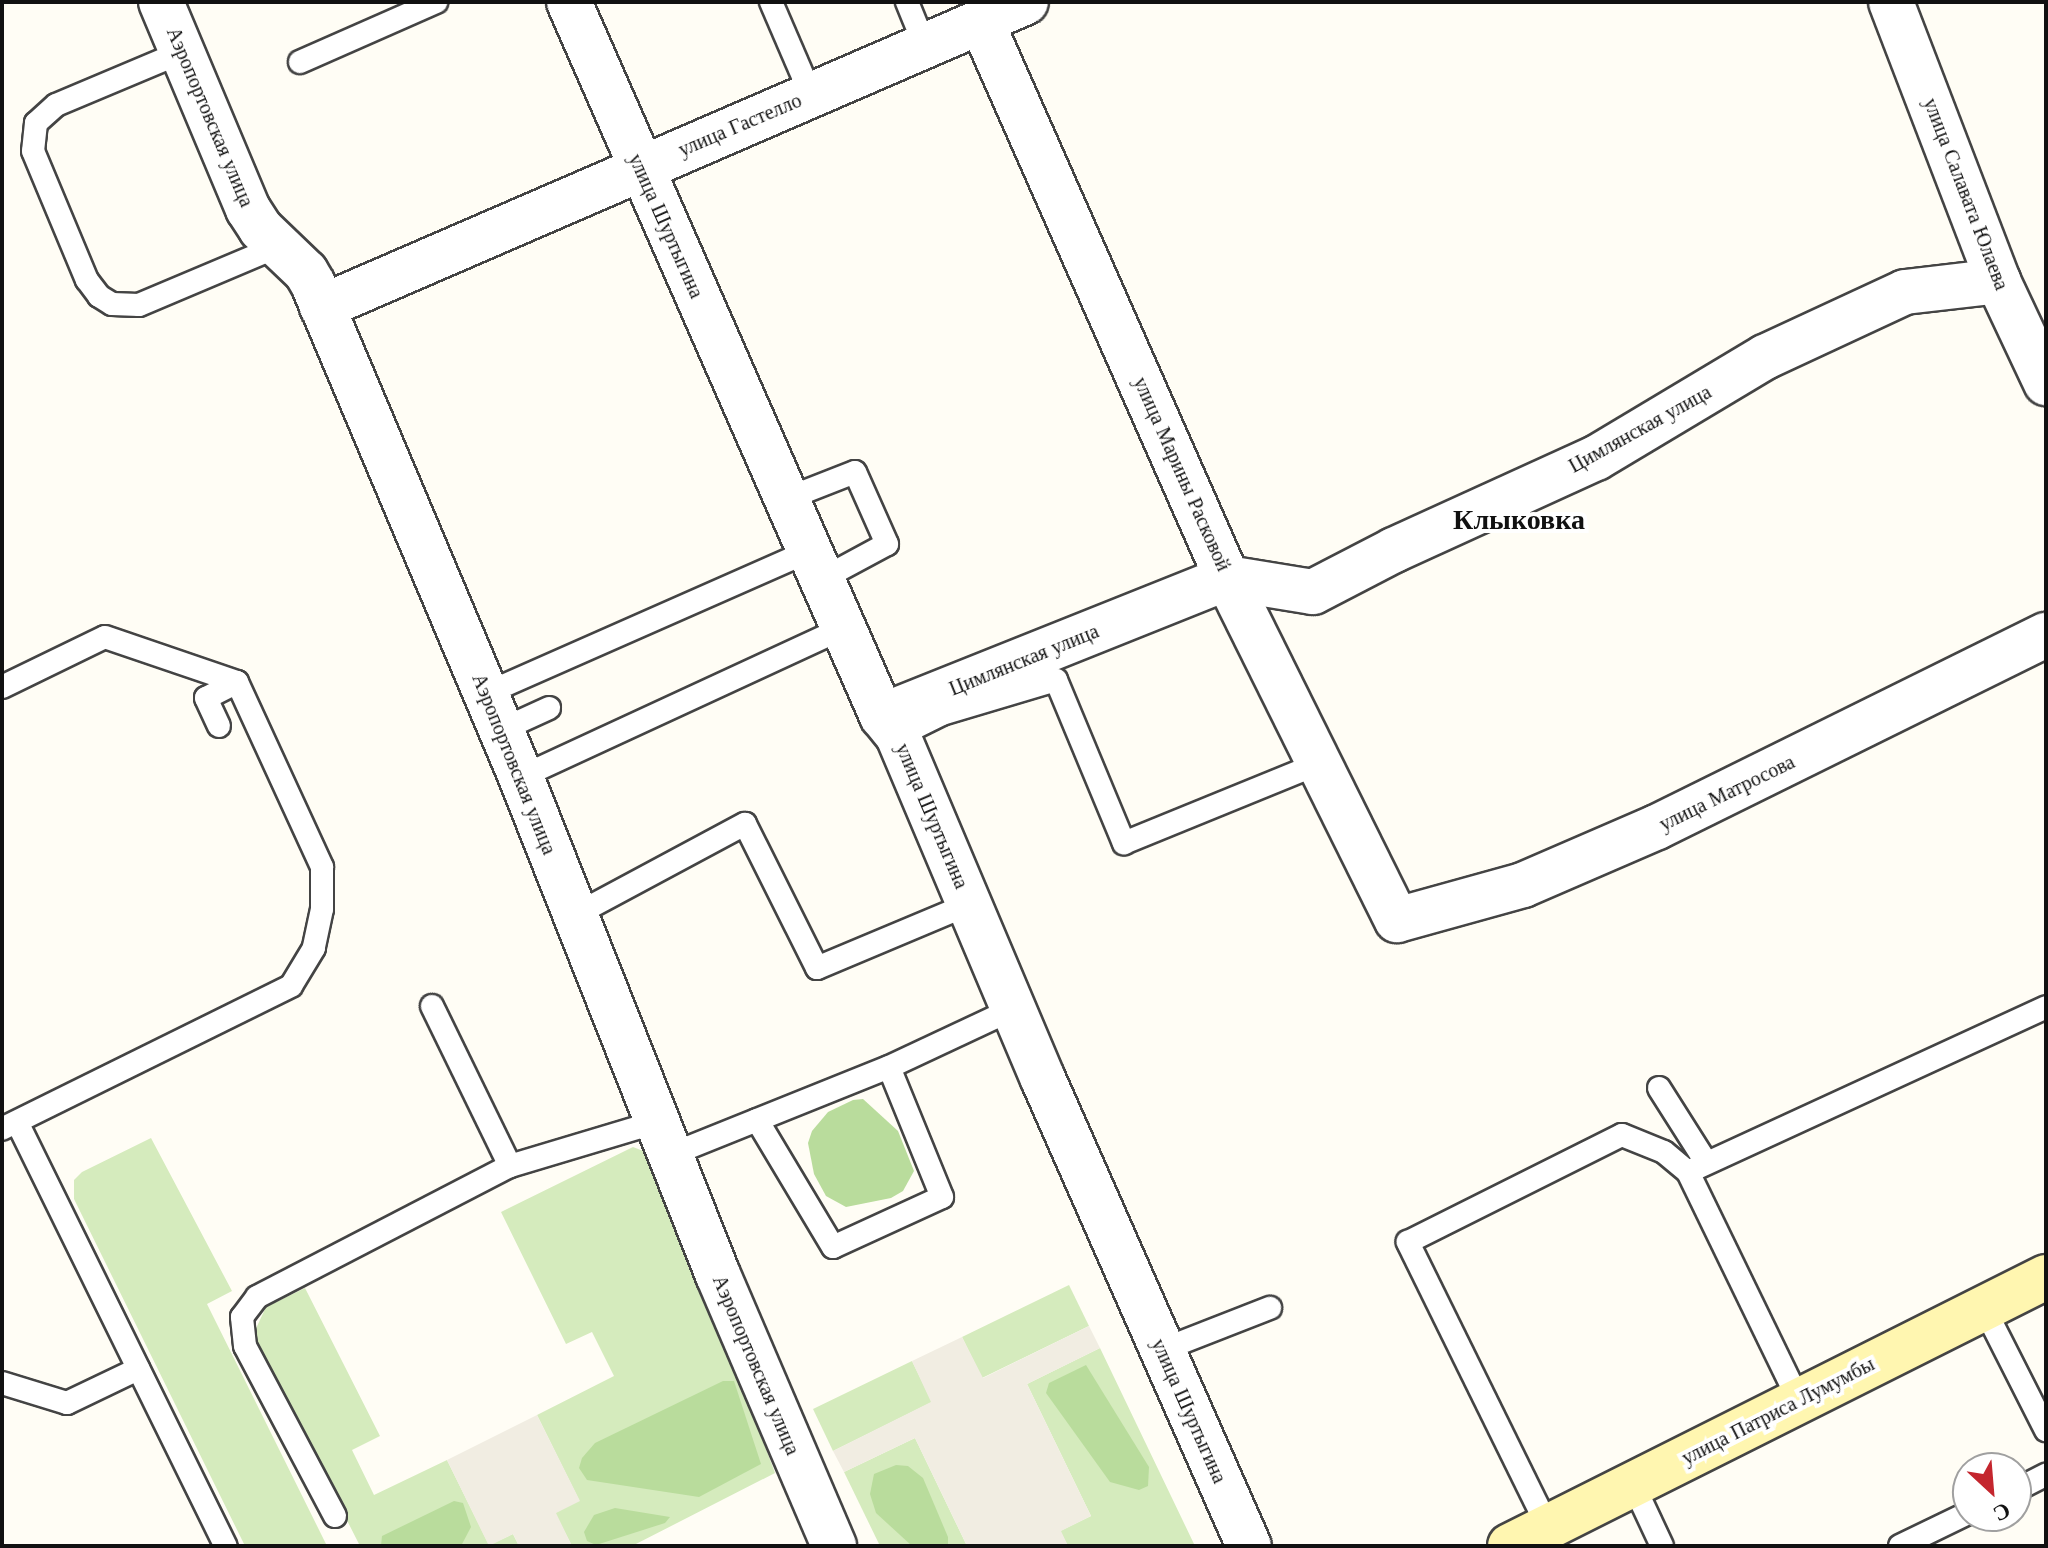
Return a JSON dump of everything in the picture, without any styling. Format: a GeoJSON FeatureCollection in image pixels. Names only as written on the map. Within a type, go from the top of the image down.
{"type":"FeatureCollection","features":[{"type":"Feature","properties":{"kind":"main road","name":"улица Патриса Лумумбы"},"geometry":{"type":"LineString","coordinates":[[1510,1546],[2046,1277]]}},
{"type":"Feature","properties":{"kind":"street","name":"Аэропортовская улица"},"geometry":{"type":"LineString","coordinates":[[161,2],[248,209],[306,272],[322,307],[521,777],[664,1139],[834,1546]]}},
{"type":"Feature","properties":{"kind":"street","name":"улица Шуртыгина"},"geometry":{"type":"LineString","coordinates":[[569,2],[843,628],[969,904],[1249,1546]]}},
{"type":"Feature","properties":{"kind":"street","name":"улица Гастелло"},"geometry":{"type":"LineString","coordinates":[[322,307],[1026,2]]}},
{"type":"Feature","properties":{"kind":"street","name":"улица Салавата Юлаева"},"geometry":{"type":"LineString","coordinates":[[1891,2],[1998,281],[2046,383]]}},
{"type":"Feature","properties":{"kind":"street","name":"улица Марины Расковой"},"geometry":{"type":"LineString","coordinates":[[981,21],[1227,578],[1397,920]]}},
{"type":"Feature","properties":{"kind":"street","name":"Цимлянская улица"},"geometry":{"type":"LineString","coordinates":[[890,726],[1227,578],[1313,592],[1394,550],[1596,458],[1765,357],[1905,292],[1998,281]]}},
{"type":"Feature","properties":{"kind":"street","name":"улица Матросова"},"geometry":{"type":"LineString","coordinates":[[1397,920],[1523,885],[1657,827],[2046,635]]}},
{"type":"Feature","properties":{"kind":"lane"},"geometry":{"type":"LineString","coordinates":[[300,62],[436,2]]}},
{"type":"Feature","properties":{"kind":"lane"},"geometry":{"type":"LineString","coordinates":[[771,2],[811,95]]}},
{"type":"Feature","properties":{"kind":"lane"},"geometry":{"type":"LineString","coordinates":[[907,2],[925,46]]}},
{"type":"Feature","properties":{"kind":"lane"},"geometry":{"type":"LineString","coordinates":[[182,52],[56,105],[36,123],[33,151],[87,280],[99,296],[112,304],[139,305],[279,246]]}},
{"type":"Feature","properties":{"kind":"lane"},"geometry":{"type":"LineString","coordinates":[[493,712],[816,565],[887,544],[855,472],[786,499]]}},
{"type":"Feature","properties":{"kind":"lane"},"geometry":{"type":"LineString","coordinates":[[521,777],[843,628]]}},
{"type":"Feature","properties":{"kind":"lane"},"geometry":{"type":"LineString","coordinates":[[2,687],[105,637],[237,682],[322,867],[322,909],[314,948],[291,986],[9,1125],[138,1369],[226,1546]]}},
{"type":"Feature","properties":{"kind":"lane"},"geometry":{"type":"LineString","coordinates":[[890,726],[1056,680],[1124,843],[1318,764]]}},
{"type":"Feature","properties":{"kind":"lane"},"geometry":{"type":"LineString","coordinates":[[219,726],[206,698],[237,682]]}},
{"type":"Feature","properties":{"kind":"lane"},"geometry":{"type":"LineString","coordinates":[[493,712],[549,708]]}},
{"type":"Feature","properties":{"kind":"lane"},"geometry":{"type":"LineString","coordinates":[[575,915],[745,824],[817,968],[969,904]]}},
{"type":"Feature","properties":{"kind":"lane"},"geometry":{"type":"LineString","coordinates":[[432,1006],[510,1166]]}},
{"type":"Feature","properties":{"kind":"lane"},"geometry":{"type":"LineString","coordinates":[[1548,1527],[1408,1242],[1622,1135],[1697,1167],[2046,1007]]}},
{"type":"Feature","properties":{"kind":"lane"},"geometry":{"type":"LineString","coordinates":[[335,1516],[245,1346],[242,1317],[257,1297],[510,1166],[757,1120],[889,1067],[1013,1009]]}},
{"type":"Feature","properties":{"kind":"lane"},"geometry":{"type":"LineString","coordinates":[[757,1120],[833,1247],[942,1197],[889,1067]]}},
{"type":"Feature","properties":{"kind":"lane"},"geometry":{"type":"LineString","coordinates":[[1659,1088],[1697,1167],[1799,1401]]}},
{"type":"Feature","properties":{"kind":"lane"},"geometry":{"type":"LineString","coordinates":[[1162,1350],[1270,1308]]}},
{"type":"Feature","properties":{"kind":"lane"},"geometry":{"type":"LineString","coordinates":[[1984,1308],[2046,1430]]}},
{"type":"Feature","properties":{"kind":"lane"},"geometry":{"type":"LineString","coordinates":[[2,1383],[67,1403],[138,1369]]}},
{"type":"Feature","properties":{"kind":"lane"},"geometry":{"type":"LineString","coordinates":[[1633,1484],[1662,1546]]}},
{"type":"Feature","properties":{"kind":"lane"},"geometry":{"type":"LineString","coordinates":[[1900,1546],[1952,1521]]}},
{"type":"Feature","properties":{"kind":"green space"},"geometry":{"type":"Polygon","coordinates":[[[863,1099],[898,1131],[914,1171],[903,1191],[891,1198],[846,1207],[826,1196],[814,1174],[808,1143],[812,1131],[828,1112],[853,1100],[863,1099]]]}},
{"type":"Feature","properties":{"kind":"green space"},"geometry":{"type":"Polygon","coordinates":[[[151,1138],[232,1291],[207,1304],[327,1546],[245,1546],[74,1199],[74,1180],[82,1172],[151,1138]]]}},
{"type":"Feature","properties":{"kind":"green space"},"geometry":{"type":"Polygon","coordinates":[[[633,1147],[656,1156],[775,1473],[632,1546],[572,1546],[555,1513],[579,1500],[537,1415],[614,1376],[592,1332],[566,1344],[501,1212],[633,1147]]]}},
{"type":"Feature","properties":{"kind":"green space"},"geometry":{"type":"Polygon","coordinates":[[[1069,1285],[1089,1326],[982,1378],[962,1337],[1069,1285]]]}},
{"type":"Feature","properties":{"kind":"green space"},"geometry":{"type":"Polygon","coordinates":[[[305,1288],[380,1436],[352,1450],[374,1495],[447,1460],[489,1545],[513,1534],[519,1546],[360,1546],[253,1335],[266,1307],[305,1288]]]}},
{"type":"Feature","properties":{"kind":"green space"},"geometry":{"type":"Polygon","coordinates":[[[1100,1348],[1195,1546],[1068,1546],[1060,1531],[1091,1516],[1027,1384],[1100,1348]]]}},
{"type":"Feature","properties":{"kind":"green space"},"geometry":{"type":"Polygon","coordinates":[[[912,1361],[932,1402],[833,1451],[813,1409],[912,1361]]]}},
{"type":"Feature","properties":{"kind":"green space"},"geometry":{"type":"Polygon","coordinates":[[[1086,1365],[1149,1467],[1148,1486],[1139,1490],[1110,1482],[1046,1393],[1049,1383],[1086,1365]]]}},
{"type":"Feature","properties":{"kind":"green space"},"geometry":{"type":"Polygon","coordinates":[[[723,1381],[734,1381],[761,1464],[699,1497],[587,1480],[579,1468],[582,1458],[595,1443],[723,1381]]]}},
{"type":"Feature","properties":{"kind":"green space"},"geometry":{"type":"Polygon","coordinates":[[[915,1438],[967,1546],[880,1546],[844,1472],[915,1438]]]}},
{"type":"Feature","properties":{"kind":"green space"},"geometry":{"type":"Polygon","coordinates":[[[896,1465],[908,1466],[923,1478],[948,1537],[948,1546],[912,1546],[876,1513],[870,1494],[874,1474],[896,1465]]]}},
{"type":"Feature","properties":{"kind":"green space"},"geometry":{"type":"Polygon","coordinates":[[[454,1501],[463,1503],[471,1527],[461,1546],[381,1546],[382,1536],[454,1501]]]}},
{"type":"Feature","properties":{"kind":"green space"},"geometry":{"type":"Polygon","coordinates":[[[615,1508],[670,1517],[665,1523],[596,1545],[587,1541],[584,1532],[594,1515],[615,1508]]]}},
{"type":"Feature","properties":{"kind":"shaded area"},"geometry":{"type":"Polygon","coordinates":[[[1089,1326],[1100,1348],[1027,1384],[1091,1516],[1061,1531],[1068,1546],[967,1546],[915,1438],[844,1472],[833,1451],[931,1402],[912,1361],[962,1337],[983,1378],[1089,1326]]]}},
{"type":"Feature","properties":{"kind":"shaded area"},"geometry":{"type":"Polygon","coordinates":[[[537,1415],[580,1501],[556,1513],[572,1546],[519,1546],[513,1534],[489,1546],[447,1460],[537,1415]]]}},
{"type":"Feature","properties":{"kind":"district","name":"Клыковка"},"geometry":{"type":"Point","coordinates":[1519,520]}}]}
